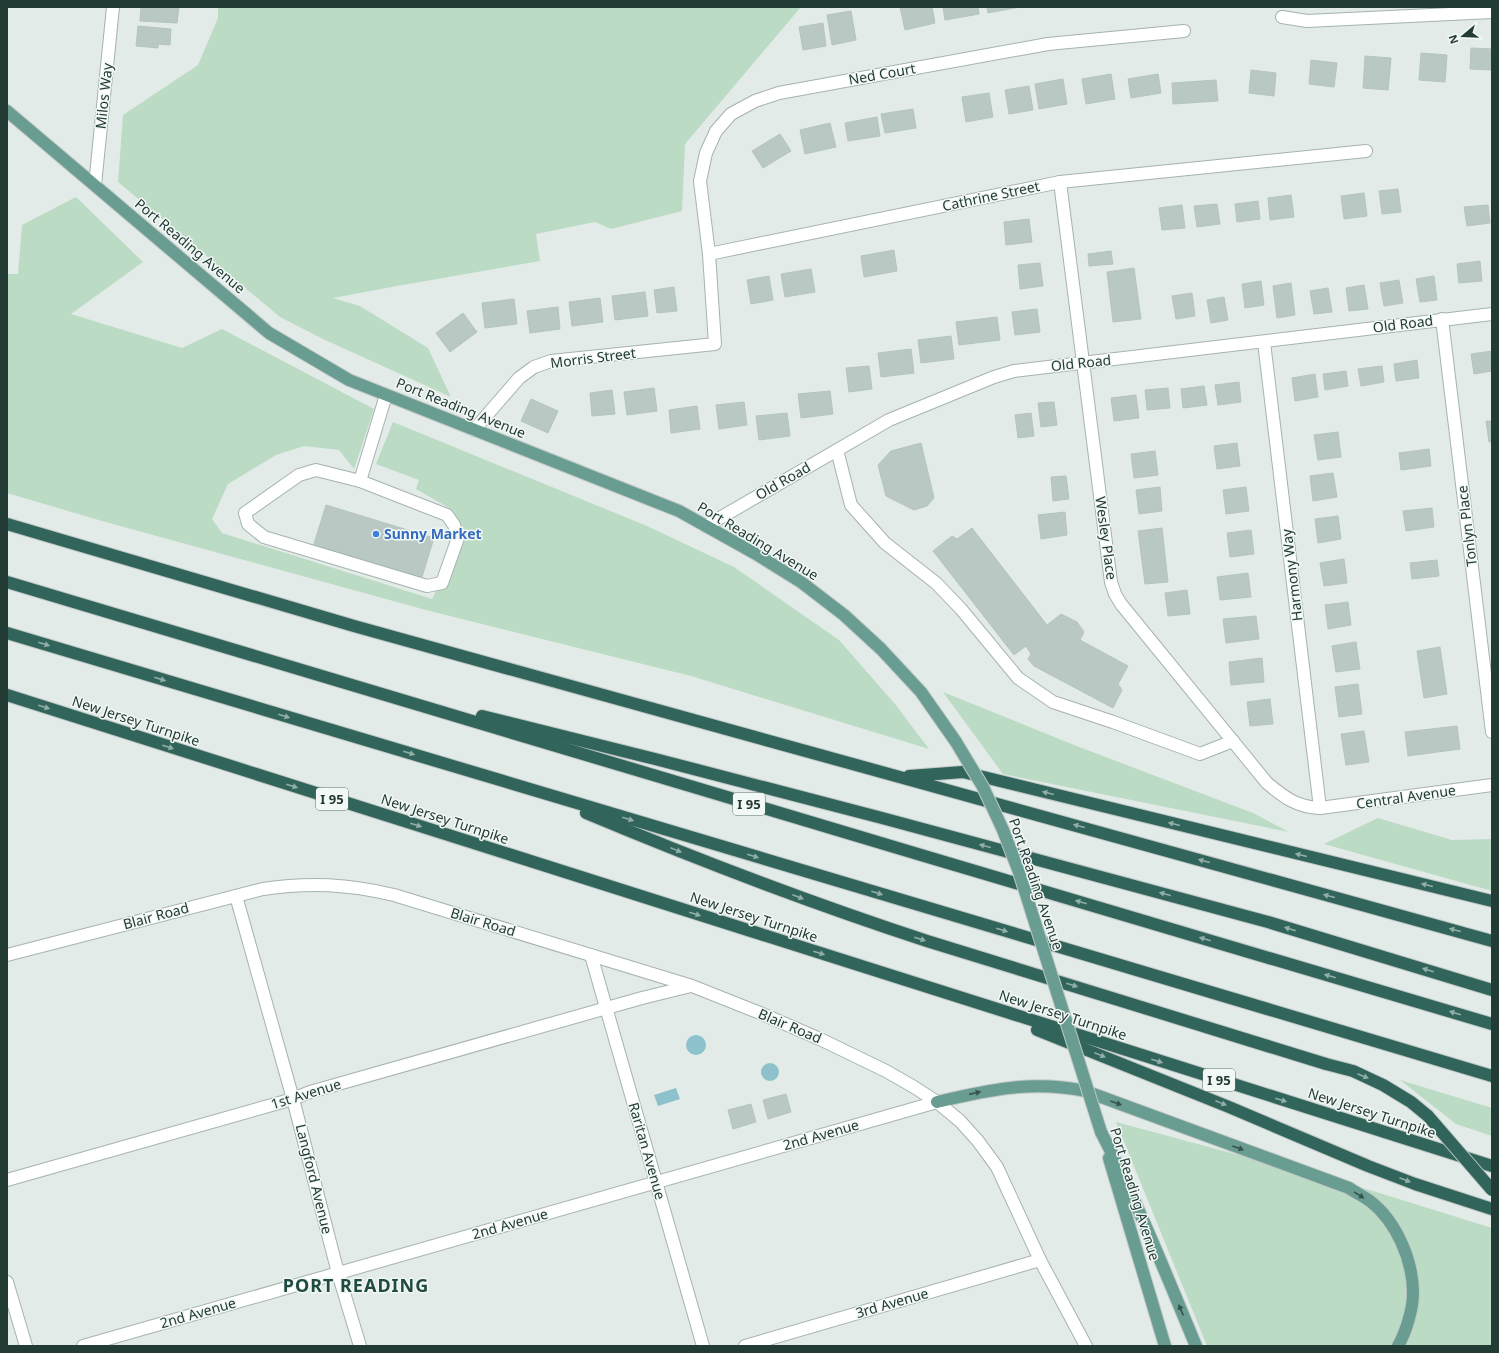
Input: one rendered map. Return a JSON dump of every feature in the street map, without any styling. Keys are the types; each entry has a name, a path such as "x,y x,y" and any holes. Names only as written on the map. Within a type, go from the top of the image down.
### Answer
{"highway":[{"path":"7,524 354,626 1492,941"},
{"name":"I 95","path":"7,582 1492,1024"},
{"path":"7,633 1492,1076"},
{"path":"320,675 655,759 1260,920 1492,990"},
{"name":"New Jersey Turnpike","path":"7,695 1492,1166"},
{"path":"900,777 963,772 1492,901"},
{"path":"524,788 640,836 820,905 927,941 1353,1071 1383,1085 1411,1102 1428,1116 1492,1190"},
{"path":"947,994 1229,1107 1368,1166 1415,1184 1492,1209"}],"main road":[{"name":"Port Reading Avenue","path":"7,111 269,333 349,380 679,511 756,554 801,582 844,615 881,649 920,692 956,742 983,787 1003,830 1019,872 1101,1132 1165,1346"},
{"path":"937,1102 990,1090 1043,1085 1066,1087 1085,1091 1349,1188 1370,1202 1388,1220 1400,1241 1410,1268 1413,1294 1408,1322 1398,1346"},
{"path":"1101,1132 1121,1170 1196,1346"}],"street":[{"name":"Milos Way","path":"95,185 113,7"},
{"path":"1282,17 1307,21 1492,12"},
{"name":"Ned Court","path":"709,254 700,180 706,153 716,131 731,114 755,101 779,93 1048,44 1184,31"},
{"name":"Cathrine Street","path":"709,254 1060,182 1366,151"},
{"name":"Wesley Place","path":"1060,182 1111,582 1115,594 1121,604 1267,783 1293,803 1306,808 1320,808"},
{"name":"Morris Street","path":"474,430 519,378 534,367 551,361 715,344 709,254"},
{"name":"Old Road","path":"706,526 889,420 994,376 1014,371 1492,314"},
{"name":"Tonlyn Place","path":"1442,319 1492,732"},
{"name":"Harmony Way","path":"1264,342 1320,808"},
{"path":"360,481 386,395"},
{"path":"836,450 851,505 885,543 936,583 961,608 1018,678 1053,702 1200,754 1233,741"},
{"path":"316,470 360,481 447,515 454,525 458,538 442,583 426,586 264,538 248,524 245,513 299,475 316,470"},
{"name":"Central Avenue","path":"1320,808 1492,785"},
{"name":"Blair Road","path":"7,955 236,896 287,886 313,884 365,888 394,895 692,986 760,1013 844,1050 886,1071 937,1102"},
{"name":"Langford Avenue","path":"236,896 294,1099 338,1273 360,1346"},
{"name":"Raritan Avenue","path":"591,955 704,1346"},
{"name":"1st Avenue","path":"7,1180 294,1099 310,1092 606,1008 692,986"},
{"path":"937,1102 960,1121 978,1141 997,1167 1040,1260 1086,1346"},
{"name":"2nd Avenue","path":"83,1346 937,1102"},
{"name":"3rd Avenue","path":"745,1346 1040,1260"},
{"path":"7,1282 26,1346"}],"green space":[{"path":"218,7 801,7 685,144 682,211 611,229 595,222 536,234 540,261 333,298 360,306 428,348 451,397 323,339 280,317 118,182 123,115 198,65 218,18"},
{"path":"76,197 143,262 71,314 182,348 222,329 374,409 354,469 339,450 304,446 276,455 228,484 212,519 222,533 432,599 466,532 449,508 416,489 419,480 376,464 393,422 647,526 734,567 839,640 895,704 929,749 691,676 426,610 102,521 7,493 7,274 18,274 22,225"},
{"path":"943,692 1074,745 1253,813 1289,832 1003,774"},
{"path":"1378,818 1452,840 1492,839 1492,891 1324,844"},
{"path":"1400,1080 1492,1108 1492,1136 1456,1124"},
{"path":"1116,1122 1373,1191 1492,1228 1492,1346 1207,1346"}],"water":[{"path":"696,1035 703,1038 706,1045 703,1052 696,1055 689,1052 686,1045 689,1038"},
{"path":"770,1063 776,1066 779,1072 776,1078 770,1081 764,1078 761,1072 764,1066"},
{"path":"676,1088 680,1099 658,1106 654,1095"}],"building":[{"path":"141,7 179,7 177,23 140,21"},
{"path":"900,7 932,7 935,23 905,30"},
{"path":"943,7 978,7 979,14 945,20"},
{"path":"987,7 1020,7 988,13"},
{"path":"851,11 856,40 832,45 827,15"},
{"path":"823,23 826,46 803,50 799,27"},
{"path":"138,26 171,29 170,45 158,44 158,48 136,46"},
{"path":"1471,48 1492,49 1492,70 1470,69"},
{"path":"1421,53 1447,55 1445,82 1419,80"},
{"path":"1365,56 1391,58 1388,90 1363,88"},
{"path":"1311,60 1337,63 1334,87 1309,84"},
{"path":"1251,70 1276,73 1274,96 1249,93"},
{"path":"1111,74 1115,99 1086,104 1082,79"},
{"path":"1158,74 1161,93 1131,98 1128,79"},
{"path":"1063,79 1067,104 1039,109 1035,84"},
{"path":"1216,80 1218,101 1173,104 1172,83"},
{"path":"1029,86 1033,110 1009,114 1005,90"},
{"path":"989,93 993,117 966,122 962,97"},
{"path":"913,109 916,128 885,133 881,114"},
{"path":"877,117 880,136 848,141 845,123"},
{"path":"830,123 836,147 805,154 800,130"},
{"path":"780,134 791,151 763,168 752,151"},
{"path":"1398,189 1401,212 1382,214 1379,191"},
{"path":"1364,193 1367,216 1344,219 1341,196"},
{"path":"1291,195 1294,217 1270,220 1268,198"},
{"path":"1258,201 1260,219 1237,222 1235,204"},
{"path":"1217,204 1220,224 1197,227 1194,206"},
{"path":"1182,205 1185,228 1162,230 1159,208"},
{"path":"1488,205 1490,223 1467,226 1464,207"},
{"path":"1029,219 1032,242 1006,245 1004,222"},
{"path":"894,250 897,271 864,277 861,256"},
{"path":"1111,251 1113,264 1089,266 1088,254"},
{"path":"1480,261 1482,281 1459,283 1457,264"},
{"path":"1040,263 1043,286 1020,289 1018,265"},
{"path":"1134,268 1141,319 1113,322 1107,272"},
{"path":"811,269 815,292 785,297 781,274"},
{"path":"769,276 773,300 751,304 747,280"},
{"path":"1434,276 1437,300 1420,302 1416,279"},
{"path":"1399,280 1403,303 1384,306 1380,283"},
{"path":"1261,281 1264,305 1245,308 1242,284"},
{"path":"1291,283 1295,315 1277,318 1273,286"},
{"path":"1364,285 1368,309 1349,311 1346,288"},
{"path":"674,287 677,311 657,313 654,290"},
{"path":"1328,288 1332,312 1314,314 1310,291"},
{"path":"645,292 648,316 615,320 612,296"},
{"path":"1192,293 1195,316 1176,319 1172,296"},
{"path":"1224,297 1228,320 1211,323 1207,300"},
{"path":"600,298 603,322 572,326 569,302"},
{"path":"514,299 517,324 485,328 482,303"},
{"path":"558,307 560,329 530,333 527,311"},
{"path":"1037,309 1040,332 1015,335 1012,312"},
{"path":"463,313 477,332 450,352 436,333"},
{"path":"997,317 1000,340 959,345 956,322"},
{"path":"951,336 954,359 921,363 918,340"},
{"path":"911,349 914,373 881,377 878,353"},
{"path":"1492,351 1492,371 1474,374 1471,354"},
{"path":"1417,360 1419,378 1396,381 1394,364"},
{"path":"869,366 872,389 849,392 846,368"},
{"path":"1382,366 1384,382 1361,386 1358,369"},
{"path":"1346,371 1348,386 1325,390 1323,374"},
{"path":"1315,374 1318,397 1295,401 1292,378"},
{"path":"1239,382 1241,402 1218,405 1215,385"},
{"path":"1204,386 1207,405 1183,408 1181,389"},
{"path":"654,388 657,411 627,415 624,392"},
{"path":"1168,388 1170,408 1147,410 1145,390"},
{"path":"612,390 615,414 592,416 590,393"},
{"path":"830,391 833,414 801,418 798,394"},
{"path":"1136,395 1139,418 1114,421 1111,398"},
{"path":"531,399 558,411 548,433 521,421"},
{"path":"744,402 747,425 719,429 716,405"},
{"path":"1054,402 1057,425 1041,427 1038,403"},
{"path":"697,406 700,429 671,433 669,410"},
{"path":"787,413 790,436 759,440 756,416"},
{"path":"1031,413 1034,436 1018,438 1015,415"},
{"path":"1486,421 1492,421 1492,442 1489,442"},
{"path":"1338,432 1341,457 1318,460 1314,435"},
{"path":"921,443 934,498 927,506 914,510 886,496 878,465 891,451"},
{"path":"1237,443 1240,466 1217,469 1214,446"},
{"path":"1429,449 1431,466 1401,470 1399,453"},
{"path":"1155,451 1158,475 1134,478 1131,454"},
{"path":"1333,473 1337,497 1313,501 1310,476"},
{"path":"1066,476 1069,499 1053,501 1051,477"},
{"path":"1160,487 1162,511 1139,514 1136,490"},
{"path":"1246,487 1249,511 1226,514 1223,490"},
{"path":"326,505 434,538 421,580 313,547"},
{"path":"1432,508 1434,527 1406,531 1403,511"},
{"path":"1065,512 1067,535 1041,539 1038,515"},
{"path":"1338,516 1341,539 1318,543 1315,519"},
{"path":"972,528 1047,625 1061,614 1077,622 1084,632 1080,640 1128,666 1118,684 1122,690 1113,708 1034,666 1028,659 1031,654 1026,646 1014,655 933,551 952,536 957,539"},
{"path":"1162,528 1168,582 1145,584 1138,531"},
{"path":"1251,530 1254,554 1230,557 1227,533"},
{"path":"1344,559 1347,583 1324,586 1320,563"},
{"path":"1437,560 1439,576 1412,579 1410,563"},
{"path":"1248,573 1251,597 1220,600 1217,577"},
{"path":"1187,590 1190,614 1168,616 1165,593"},
{"path":"1348,602 1351,625 1328,629 1325,605"},
{"path":"1256,616 1259,639 1226,643 1223,619"},
{"path":"1356,642 1360,669 1336,672 1332,646"},
{"path":"1440,647 1447,694 1424,698 1417,651"},
{"path":"1262,658 1264,682 1231,685 1229,662"},
{"path":"1358,684 1362,714 1339,717 1335,687"},
{"path":"1270,699 1273,724 1250,726 1247,702"},
{"path":"1457,726 1460,749 1408,756 1405,732"},
{"path":"1364,731 1369,762 1346,765 1341,734"},
{"path":"786,1094 791,1112 768,1119 763,1100"},
{"path":"751,1104 756,1122 733,1129 728,1110"}],"place":[{"name":"Sunny Market","path":"376,534"}],"district":[{"name":"PORT READING","path":"356,1286"}]}
